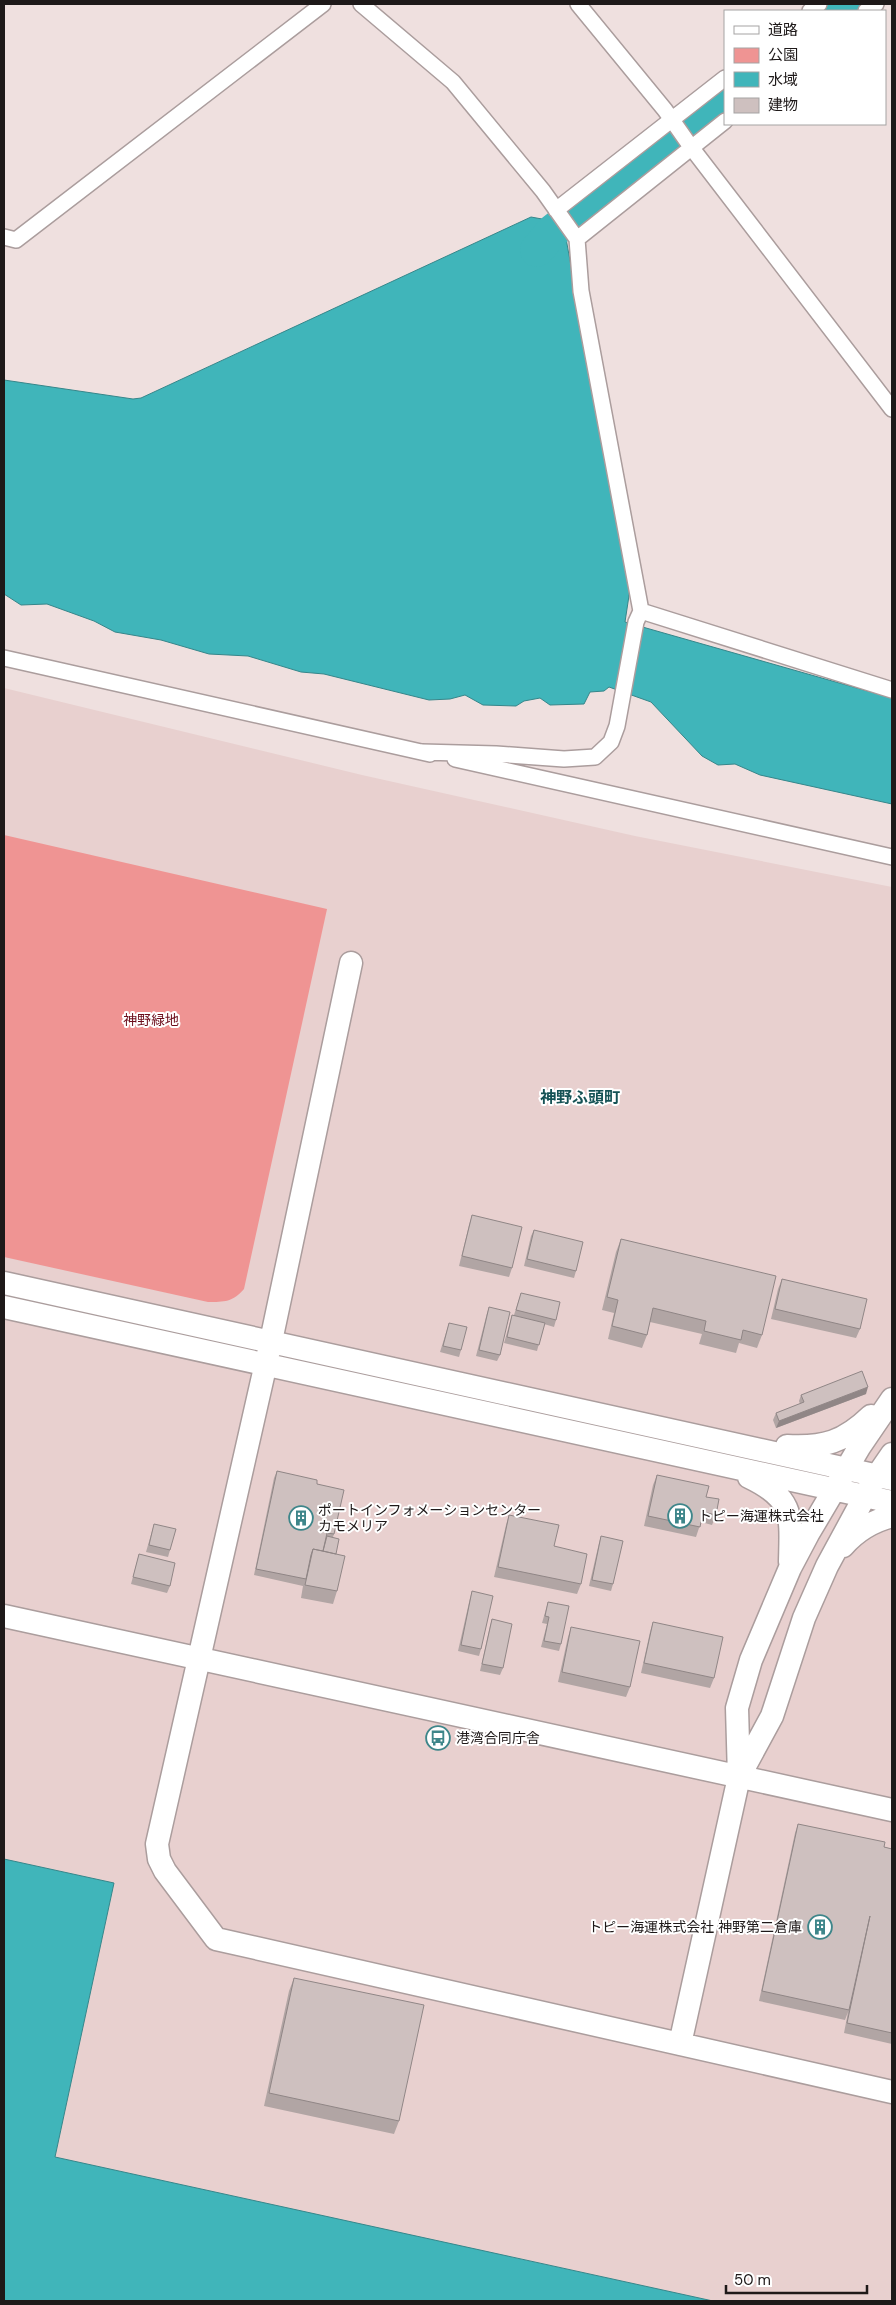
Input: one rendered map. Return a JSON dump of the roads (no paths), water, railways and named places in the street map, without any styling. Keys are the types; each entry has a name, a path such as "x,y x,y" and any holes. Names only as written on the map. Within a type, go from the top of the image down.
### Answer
{"street":[{"path":"4,237 16,240 323,4"},
{"path":"361,4 453,82 556,210 576,239 581,291 639,616 623,697 611,742 595,758 564,759 496,754 422,752"},
{"path":"578,4 671,120 892,409"},
{"path":"556,210 724,79"},
{"path":"576,239 724,122"},
{"path":"639,616 892,690"},
{"path":"4,658 892,857"},
{"path":"351,963 271,1341 157,1844 159,1859 165,1871 216,1939 892,2092"},
{"path":"4,1283 734,1442 784,1456 885,1477"},
{"path":"4,1307 892,1502"},
{"path":"734,1442 810,1447 825,1445 854,1431 892,1398"},
{"path":"680,2044 738,1777 737,1708 751,1660 790,1568 860,1446 892,1398"},
{"path":"738,1777 772,1716 804,1618 827,1566 865,1496 885,1477 892,1454"},
{"path":"726,1466 775,1492 787,1509 791,1528 790,1568"},
{"path":"827,1566 852,1536 875,1522 892,1516"},
{"path":"4,1616 892,1810"}],"water":[{"path":"531,217 553,221 565,233 630,589 625,622 892,698 892,804 760,775 735,764 718,765 702,756 651,702 609,687 604,691 590,692 584,704 550,705 540,698 524,701 516,706 483,705 465,695 450,699 429,700 324,674 301,672 248,656 209,654 161,640 115,632 94,621 47,604 21,605 4,594 4,380 133,399 141,398"},
{"path":"4,1859 114,1883 55,2157 713,2301 4,2301"}],"waterway":[{"path":"836,10 845,4"},
{"path":"537,250 553,231 724,98"}],"place":[{"name":"トピー海運株式会社","path":"680,1516"},
{"name":"ポートインフォメーションセンター カモメリア","path":"301,1518"},
{"name":"港湾合同庁舎","path":"438,1738"},
{"name":"トピー海運株式会社 神野第二倉庫","path":"820,1927"}],"district":[{"name":"神野ふ頭町","path":"580,1097"}],"park label":[{"name":"神野緑地","path":"151,1020"}]}
